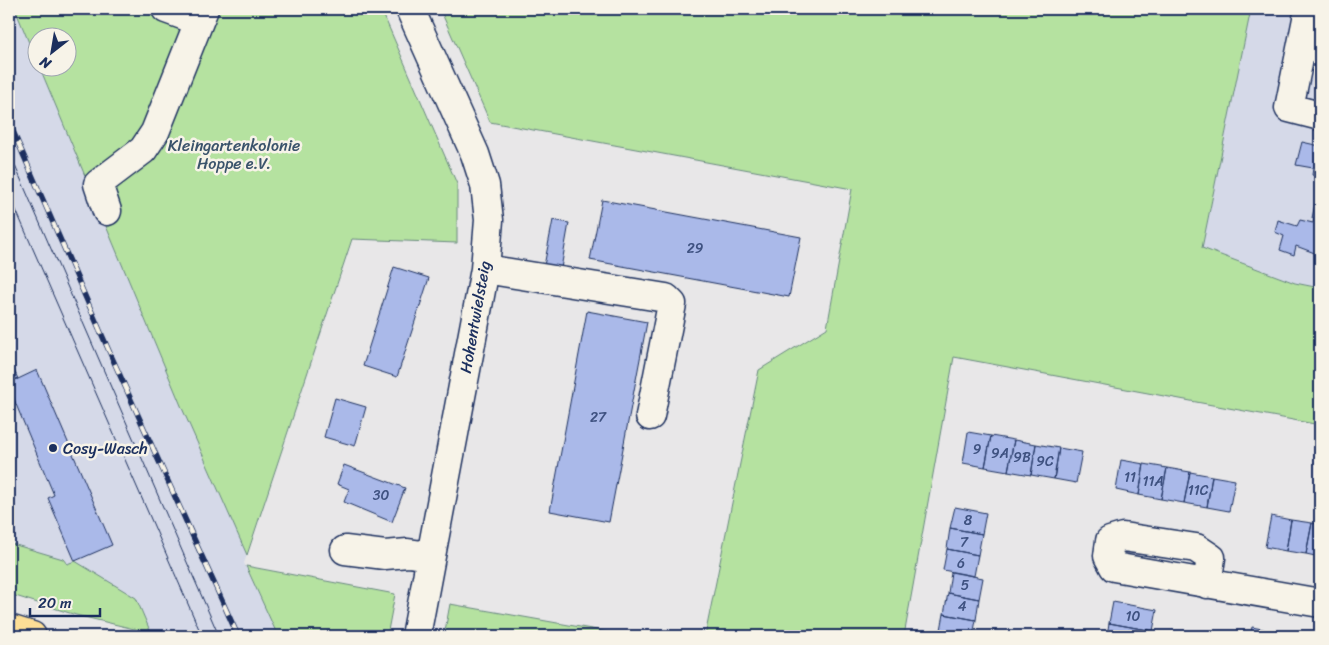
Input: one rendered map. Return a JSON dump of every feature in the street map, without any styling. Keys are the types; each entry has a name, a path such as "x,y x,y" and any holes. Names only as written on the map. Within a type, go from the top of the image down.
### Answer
{"main road":[{"path":"9,629 32,636"}],"street":[{"path":"107,211 98,184 143,150 155,132 202,15 166,9"},
{"name":"Hohentwielsteig","path":"410,9 475,154 485,185 489,220 485,269 416,636"},
{"path":"1309,9 1289,108 1320,116"},
{"path":"485,269 666,298 672,304 650,416"},
{"path":"345,550 386,556 408,553 430,556"},
{"path":"1207,584 1320,604"}],"shaded area":[{"path":"9,9 15,9 28,40 28,78 44,78 182,408 247,555 244,563 277,636 164,636 151,633 136,598 9,569"},
{"path":"1251,9 1320,9 1320,288 1295,283 1202,248"}],"green space":[{"name":"Kleingartenkolonie Hoppe e.V.","path":"15,9 381,9 457,184 457,243 352,239 247,555 182,408 44,78 78,78 78,28 28,28 28,40"},
{"path":"440,9 1251,9 1202,248 1295,283 1320,288 1320,425 954,357 904,636 705,636 759,370 827,328 852,189 490,122"},
{"path":"9,543 63,559 67,564 75,561 136,598 151,633 76,615 9,594"},
{"path":"246,566 395,594 387,636 277,636"},
{"path":"450,604 631,636 444,636"}],"building":[{"path":"1302,142 1320,146 1320,177 1312,175 1313,168 1296,165"},
{"path":"1320,181 1320,255 1296,246 1294,255 1280,250 1284,236 1275,232 1278,220 1297,226 1300,220 1313,223 1314,219 1312,218"},
{"path":"602,200 801,237 789,297 590,260"},
{"path":"553,220 569,223 560,274 543,271"},
{"path":"394,267 429,278 397,377 363,366"},
{"path":"587,311 647,322 609,522 550,511"},
{"path":"9,359 18,379 9,379"},
{"name":"Cosy-Wasch","path":"37,370 112,545 75,561 48,498 54,495 15,402 9,380 18,379"},
{"path":"9,380 15,402 9,400"},
{"path":"335,398 366,407 355,446 324,437"},
{"path":"9,400 15,402 9,419"},
{"path":"968,432 991,436 985,467 963,463"},
{"path":"991,436 1014,440 1008,471 985,467"},
{"path":"1014,440 1036,444 1031,475 1008,471"},
{"path":"1036,444 1059,448 1054,479 1031,475"},
{"path":"1059,448 1082,452 1076,483 1054,479"},
{"path":"1121,460 1144,464 1139,495 1116,490"},
{"path":"1144,464 1167,468 1161,499 1139,495"},
{"path":"344,465 405,488 392,522 344,502 349,489 337,484"},
{"path":"1167,468 1190,472 1184,503 1161,499"},
{"path":"1190,472 1212,476 1207,507 1184,503"},
{"path":"1212,476 1235,480 1229,511 1207,507"},
{"path":"955,507 986,513 982,534 950,528"},
{"path":"1271,516 1291,520 1286,551 1265,547"},
{"path":"1291,520 1312,523 1306,554 1286,551"},
{"path":"1312,523 1320,525 1320,557 1306,554"},
{"path":"950,528 982,534 978,555 947,549"},
{"path":"947,549 978,555 974,576 943,570"},
{"path":"951,572 983,578 979,599 948,593"},
{"path":"948,593 979,599 976,620 944,614"},
{"path":"1113,602 1157,610 1153,631 1109,623"},
{"path":"944,614 976,620 973,636 940,635"},
{"path":"1109,623 1153,631 1152,636 1107,636"},
{"path":"1252,627 1282,633 1282,636 1250,636"}],"tram line":[{"path":"9,152 219,636"},
{"path":"9,194 202,636"}],"railway":[{"path":"9,122 109,351 238,636"}],"place":[{"name":"Cosy-Wasch","path":"53,448"}]}
